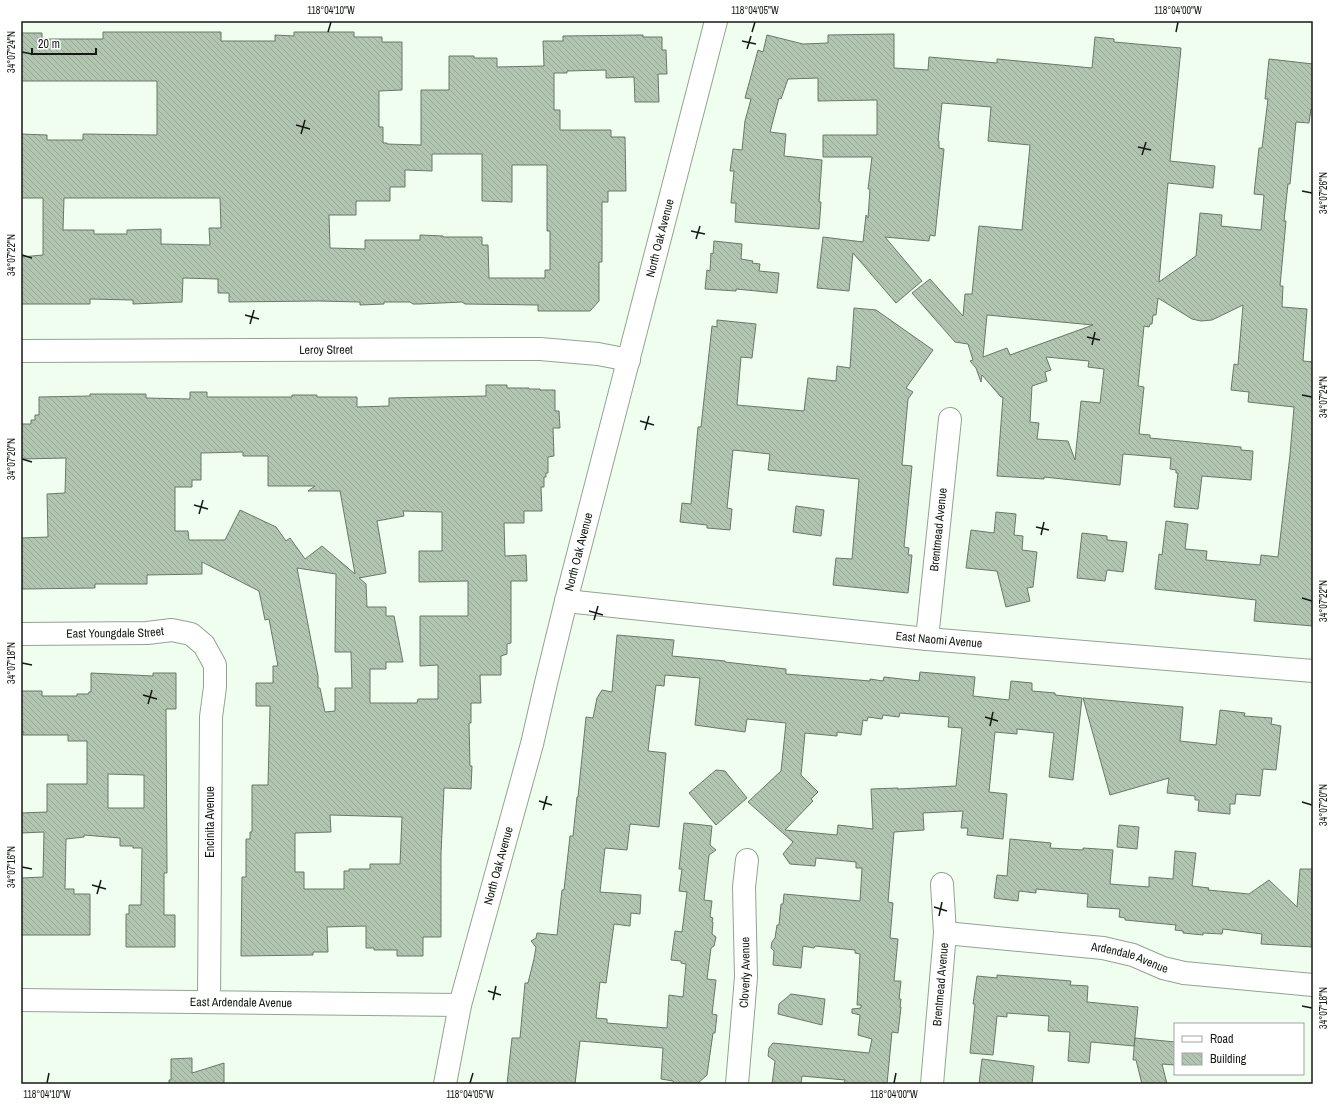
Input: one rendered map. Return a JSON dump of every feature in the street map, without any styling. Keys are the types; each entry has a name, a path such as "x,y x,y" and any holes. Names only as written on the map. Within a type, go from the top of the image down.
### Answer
{"street":[{"name":"North Oak Avenue","path":"445,1084 460,1005 532,744 566,601 716,21"},
{"name":"Leroy Street","path":"21,351 540,349 598,354 629,360"},
{"name":"Brentmead Avenue","path":"927,640 950,419"},
{"name":"East Naomi Avenue","path":"566,601 927,640 1313,671"},
{"name":"East Youngdale Street","path":"21,634 147,633 172,630 191,634 204,646"},
{"name":"Encinita Avenue","path":"204,646 215,665 216,687 211,717 209,1001"},
{"name":"Cloverly Avenue","path":"737,1084 746,977 744,887 747,860"},
{"name":"Brentmead Avenue","path":"932,1084 945,933 942,884"},
{"name":"Ardendale Avenue","path":"945,933 1103,948 1133,955 1163,968 1184,973 1313,985"},
{"name":"East Ardendale Avenue","path":"21,1000 460,1005"}],"building":[{"path":"103,32 221,32 221,41 275,41 275,35 294,36 294,32 354,32 354,37 382,37 382,42 402,42 402,90 379,91 379,127 383,127 383,143 387,144 421,145 421,90 449,90 449,56 497,58 497,67 544,66 543,41 563,41 563,36 643,35 643,37 662,37 662,50 666,50 667,74 658,74 659,102 635,102 634,77 606,78 606,70 567,71 567,73 554,73 554,110 560,110 560,130 611,130 611,137 625,137 626,191 608,191 608,202 602,202 602,262 599,262 599,301 590,311 538,311 538,305 465,304 462,302 413,304 410,302 384,302 384,304 360,305 360,302 319,301 229,302 229,293 218,293 218,279 183,278 182,302 133,304 133,300 90,299 90,304 21,304 21,257 43,255 43,198 21,198 21,134 47,135 47,140 83,140 83,134 157,135 157,81 21,81 21,33 42,33 42,39 103,39","holes":["432,154 482,154 482,201 512,202 512,165 547,165 547,231 550,231 550,270 545,270 545,278 489,278 488,245 482,245 482,237 443,237 420,235 420,240 365,240 365,249 330,248 329,215 356,215 356,201 390,201 390,187 405,187 405,170 432,171","64,198 220,198 221,228 209,228 210,245 161,244 161,229 127,230 127,234 94,234 94,230 63,230"]},
{"path":"894,34 894,68 928,70 929,57 997,63 997,59 1092,68 1095,37 1114,39 1114,42 1181,48 1170,161 1215,166 1213,188 1168,183 1159,282 1196,256 1200,213 1222,215 1221,226 1261,230 1264,195 1254,194 1259,148 1262,148 1268,99 1265,99 1269,59 1313,64 1313,109 1311,109 1309,123 1296,122 1290,184 1288,184 1284,221 1286,221 1280,286 1283,286 1282,307 1307,309 1303,361 1313,362 1313,626 1254,621 1256,600 1155,589 1159,554 1162,555 1166,521 1188,524 1185,549 1207,551 1206,560 1260,565 1261,555 1278,557 1294,407 1248,402 1249,392 1231,390 1234,364 1238,365 1243,305 1212,320 1201,321 1192,319 1158,298 1156,315 1153,315 1152,324 1150,324 1149,327 1144,326 1138,386 1144,387 1139,434 1150,435 1150,438 1241,447 1241,450 1253,451 1251,480 1202,476 1198,509 1174,507 1178,473 1176,473 1176,470 1170,469 1171,458 1123,454 1120,485 1044,477 1044,479 997,476 1003,397 1001,397 982,375 981,382 976,368 970,361 973,360 968,344 955,342 912,293 930,279 963,316 965,294 972,294 979,226 1022,230 1030,145 988,141 991,107 942,103 938,141 939,148 944,149 935,236 930,235 929,241 885,237 922,281 896,303 853,253 849,291 817,288 823,237 863,242 866,215 868,218 870,189 868,189 872,157 823,157 823,135 877,135 877,100 818,101 818,78 788,79 781,99 779,98 770,132 786,134 784,156 822,160 819,229 735,222 736,203 731,203 734,171 730,171 733,149 742,150 745,121 751,99 745,98 758,50 763,52 767,35 803,44 828,43 828,35","holes":["987,315 1093,325 1010,355 1007,348 983,357","1046,357 1089,361 1088,367 1104,369 1100,403 1081,401 1075,460 1068,441 1037,439 1039,423 1030,422 1032,386 1047,381 1045,372 1051,370"]},
{"path":"714,241 742,244 741,259 760,264 759,271 779,273 777,293 736,289 736,291 705,289 707,270 710,271 711,253 713,254"},
{"path":"854,308 876,310 933,350 906,388 913,392 908,399 902,465 912,466 904,547 909,548 908,555 912,555 908,593 833,585 836,558 852,559 859,479 768,470 770,454 733,450 727,508 732,509 730,530 707,528 707,525 680,522 682,503 691,504 698,427 701,427 712,326 717,327 717,320 756,324 752,358 741,357 737,405 804,411 808,378 836,381 837,366 850,368"},
{"path":"486,385 507,385 507,388 555,390 555,411 559,411 560,428 553,428 554,456 548,457 548,473 546,473 546,477 544,477 544,487 541,487 542,511 524,511 524,523 504,523 505,556 526,555 527,581 511,581 511,643 507,644 507,654 501,656 501,675 480,675 481,703 471,703 471,723 469,723 470,766 472,766 471,789 444,788 441,854 441,937 423,937 423,956 397,956 397,950 374,950 374,948 366,948 366,926 327,927 328,952 313,952 313,955 241,956 242,877 246,877 246,839 250,839 250,832 252,832 252,785 268,785 270,706 256,706 256,683 273,683 273,666 278,666 269,619 265,620 259,591 202,562 202,574 147,575 147,584 95,584 95,588 22,589 21,538 48,537 47,494 65,493 66,458 21,459 21,424 31,424 31,420 35,420 35,415 39,415 39,397 90,396 90,394 146,394 146,398 190,399 190,392 207,392 207,397 292,397 292,395 317,395 317,397 357,397 357,407 389,406 389,398 486,396","holes":["243,452 243,456 268,456 268,486 315,486 308,491 340,491 355,574 322,546 305,559 290,538 286,541 276,527 240,510 225,540 189,540 188,531 175,531 175,487 192,487 192,480 201,480 201,453","403,511 442,512 442,551 419,551 419,582 468,581 468,616 420,616 420,666 438,665 438,699 418,699 417,703 370,703 370,669 386,669 386,662 403,662 394,616 386,616 386,607 367,607 366,584 359,578 386,573 377,521 404,516","297,568 336,574 335,652 351,652 352,688 335,688 335,711 325,712 320,688 318,688 318,676","330,815 402,817 400,864 370,864 370,869 349,869 349,871 344,871 344,889 304,889 304,872 295,872 295,833 331,832"]},
{"path":"796,506 824,510 821,536 793,532"},
{"path":"996,512 1016,514 1014,535 1023,536 1022,550 1037,552 1033,587 1027,588 1030,601 1006,607 997,571 966,568 971,530 994,533"},
{"path":"1082,533 1107,536 1107,540 1127,542 1123,572 1107,570 1105,581 1077,578"},
{"path":"617,635 674,640 672,656 786,669 786,674 870,681 870,679 883,681 884,677 919,681 920,672 975,677 973,696 1009,700 1011,681 1032,683 1032,691 1055,693 1055,695 1082,698 1073,780 1049,777 1054,733 1017,729 1017,734 995,732 989,792 1007,794 1003,839 967,835 968,828 961,828 963,811 923,813 924,830 894,832 888,902 893,903 890,938 898,939 894,981 901,981 899,999 901,999 901,1007 898,1033 892,1032 887,1084 844,1084 845,1080 802,1076 801,1084 772,1084 775,1061 768,1056 769,1048 773,1043 869,1053 872,1039 858,1035 860,1015 852,1013 852,1009 861,1008 861,1005 857,1005 860,954 855,953 855,950 803,946 801,968 773,965 774,951 771,948 772,942 775,938 777,925 779,925 781,904 783,904 784,894 860,901 862,868 856,868 856,862 816,858 815,866 790,864 783,854 793,842 748,802 781,771 786,723 747,719 745,732 695,725 700,678 665,675 664,686 656,685 648,751 666,753 659,827 630,824 627,850 605,848 600,892 641,895 640,914 631,913 630,926 614,924 606,983 600,982 596,1018 607,1019 607,1023 667,1028 669,995 683,997 686,964 681,963 681,961 671,960 675,931 682,932 687,892 679,891 682,869 679,869 684,823 712,826 710,845 716,850 709,855 704,900 712,901 710,917 713,918 712,934 716,937 714,946 711,948 707,979 716,980 712,1014 717,1015 707,1075 697,1084 675,1084 673,1081 661,1079 663,1048 580,1041 575,1084 507,1084 512,1038 520,1038 525,983 528,983 534,959 536,947 531,941 536,938 537,933 557,935 570,836 573,836 586,717 593,718 597,698 602,690 612,692","holes":["900,713 949,717 948,727 962,728 956,786 871,789 873,829 838,825 837,835 785,830 813,801 811,799 818,792 801,775 805,733 837,736 837,732 861,735 863,720 867,721 868,717 882,719 883,715 899,717"]},
{"path":"91,673 153,676 153,673 176,673 176,709 166,709 167,873 164,873 164,915 175,915 175,947 126,947 126,914 129,914 129,905 141,905 142,848 120,846 120,838 84,835 84,837 66,839 65,889 74,889 74,894 90,894 90,935 21,935 21,878 43,877 44,832 21,833 21,813 47,812 47,784 87,784 87,741 68,741 68,735 23,735 23,731 21,731 21,691 42,691 42,696 77,696 77,694 88,694 91,692","holes":["108,774 144,775 144,808 108,808"]},
{"path":"1083,698 1183,707 1180,741 1216,745 1220,710 1245,713 1244,716 1272,718 1271,724 1281,726 1276,770 1263,769 1260,796 1236,794 1235,804 1230,804 1230,814 1198,811 1199,800 1195,800 1195,796 1167,793 1169,778 1110,795"},
{"path":"716,770 725,771 747,798 716,825 689,793"},
{"path":"1119,825 1139,827 1137,849 1117,847"},
{"path":"1010,839 1051,843 1050,848 1113,850 1110,884 1149,887 1149,877 1173,879 1175,851 1196,853 1192,886 1209,888 1208,890 1249,894 1269,880 1297,907 1300,869 1313,869 1313,947 1261,944 1262,934 1223,929 1222,934 1203,933 1203,935 1183,933 1183,931 1175,930 1176,925 1125,920 1125,918 1119,917 1120,909 1087,907 1088,894 1036,889 1036,893 1019,891 1018,901 994,898 997,875 1007,876"},
{"path":"997,975 1071,981 1070,985 1088,986 1087,1002 1138,1007 1134,1046 1091,1042 1089,1063 1068,1061 1070,1032 1048,1031 1049,1016 1007,1013 1007,1017 997,1016 993,1055 970,1053 975,1004 973,1004 977,976 997,978"},
{"path":"791,994 825,999 822,1025 778,1014 779,1004"},
{"path":"1135,1038 1174,1042 1174,1065 1162,1064 1167,1084 1142,1084 1136,1060 1133,1060"},
{"path":"192,1058 192,1073 224,1063 224,1084 169,1084 169,1080 171,1080 171,1059"},
{"path":"982,1059 1034,1066 1032,1084 979,1084"}]}
